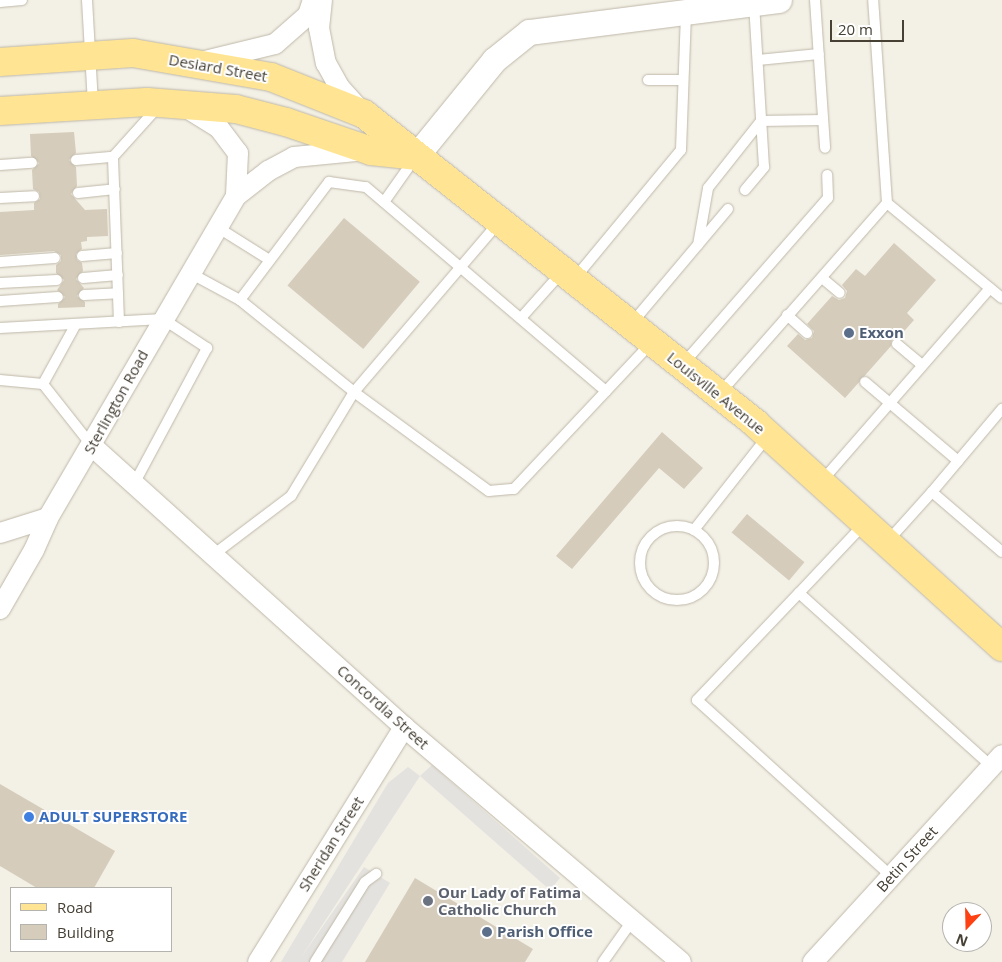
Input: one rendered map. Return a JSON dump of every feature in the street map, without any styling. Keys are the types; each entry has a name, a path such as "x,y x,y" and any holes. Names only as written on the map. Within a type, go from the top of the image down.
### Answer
{"main road":[{"name":"Desiard Street","path":"0,62 133,53 271,77 364,114 416,156"},
{"path":"0,111 93,105 170,103 236,109 286,122 371,151 416,156"},
{"name":"Louisville Avenue","path":"416,156 570,274 769,435 1002,647"}],"street":[{"path":"195,64 275,44 308,14 313,0"},
{"path":"322,0 319,28 326,62 340,88 364,114"},
{"path":"416,156 494,60 529,32 770,1"},
{"name":"Sterlington Road","path":"170,103 200,114 219,128 232,143 239,165 236,196"},
{"name":"Sterlington Road","path":"0,609 34,550 48,518 92,446 163,319 236,196 268,170 294,157 371,151"},
{"name":"Concordia Street","path":"92,446 404,727 681,962"},
{"path":"0,533 48,518"},
{"name":"Sheridan Street","path":"258,962 404,727"},
{"name":"Betin Street","path":"813,962 997,760"}],"lane":[{"path":"0,2 22,0"},
{"path":"87,0 93,105"},
{"path":"815,0 825,148"},
{"path":"719,394 887,203 873,0"},
{"path":"745,190 764,167 758,60 770,1"},
{"path":"521,318 570,274 681,150 686,12"},
{"path":"758,60 819,54"},
{"path":"648,80 683,80"},
{"path":"76,160 113,158 170,103"},
{"path":"761,121 823,120"},
{"path":"698,245 708,188 761,121"},
{"path":"384,202 416,156"},
{"path":"113,158 119,322"},
{"path":"0,165 32,163"},
{"path":"683,365 828,198 826,175"},
{"path":"240,300 268,259 329,182 366,187 606,391"},
{"path":"78,193 114,190"},
{"path":"0,198 34,196"},
{"path":"887,203 1002,298"},
{"path":"632,324 728,209"},
{"path":"213,555 291,496 354,392 500,220"},
{"path":"217,227 268,259"},
{"path":"82,256 117,253"},
{"path":"0,262 55,258"},
{"path":"190,273 240,300 354,392 489,491 514,489 653,341"},
{"path":"83,278 118,275"},
{"path":"822,278 840,293"},
{"path":"0,283 56,280"},
{"path":"821,482 921,364 990,288"},
{"path":"84,295 118,293"},
{"path":"0,301 58,297"},
{"path":"787,315 807,333"},
{"path":"0,328 163,319 207,348 134,484"},
{"path":"43,384 76,324"},
{"path":"897,344 921,364"},
{"path":"0,380 43,384 92,446"},
{"path":"865,382 958,461"},
{"path":"887,543 1002,409"},
{"path":"694,530 769,435"},
{"path":"932,492 1002,552"},
{"path":"865,522 697,700 891,876"},
{"path":"683,527 694,530 711,549 713,574 698,594 686,600 660,597 642,578 640,556 644,545 660,530 683,527"},
{"path":"799,592 997,760"},
{"path":"315,962 365,882 376,874"},
{"path":"603,962 632,920"}],"shaded area":[{"path":"432,765 560,878 550,890 420,776"},
{"path":"408,767 420,776 300,959 364,867 390,883 342,962 281,962 388,783"}],"building":[{"path":"74,132 76,153 69,160 76,167 77,186 71,194 85,210 107,209 108,236 87,237 87,241 81,242 82,249 76,254 77,260 82,263 83,271 76,279 84,288 77,296 85,302 85,307 58,308 58,304 65,297 57,290 64,280 56,273 56,265 61,261 61,255 54,251 0,255 0,212 34,210 34,203 40,199 39,192 33,189 32,170 39,163 31,156 30,134"},
{"path":"344,218 420,282 363,349 287,285"},
{"path":"894,243 936,280 907,313 914,320 899,337 892,339 891,346 845,398 787,346 798,334 805,340 812,338 814,331 807,324 832,296 839,300 845,298 847,291 842,285 856,269 865,276"},
{"path":"662,432 703,468 684,489 659,468 572,569 556,556"},
{"path":"747,514 804,562 789,581 732,532"},
{"name":"ADULT SUPERSTORE","path":"0,784 115,851 95,887 35,887 0,866"},
{"name":"Our Lady of Fatima Catholic Church","path":"415,878 533,949 525,962 365,962"}],"place":[{"name":"Exxon","path":"849,333"},
{"name":"ADULT SUPERSTORE","path":"29,817"},
{"name":"Our Lady of Fatima Catholic Church","path":"428,901"},
{"name":"Parish Office","path":"487,932"}]}
